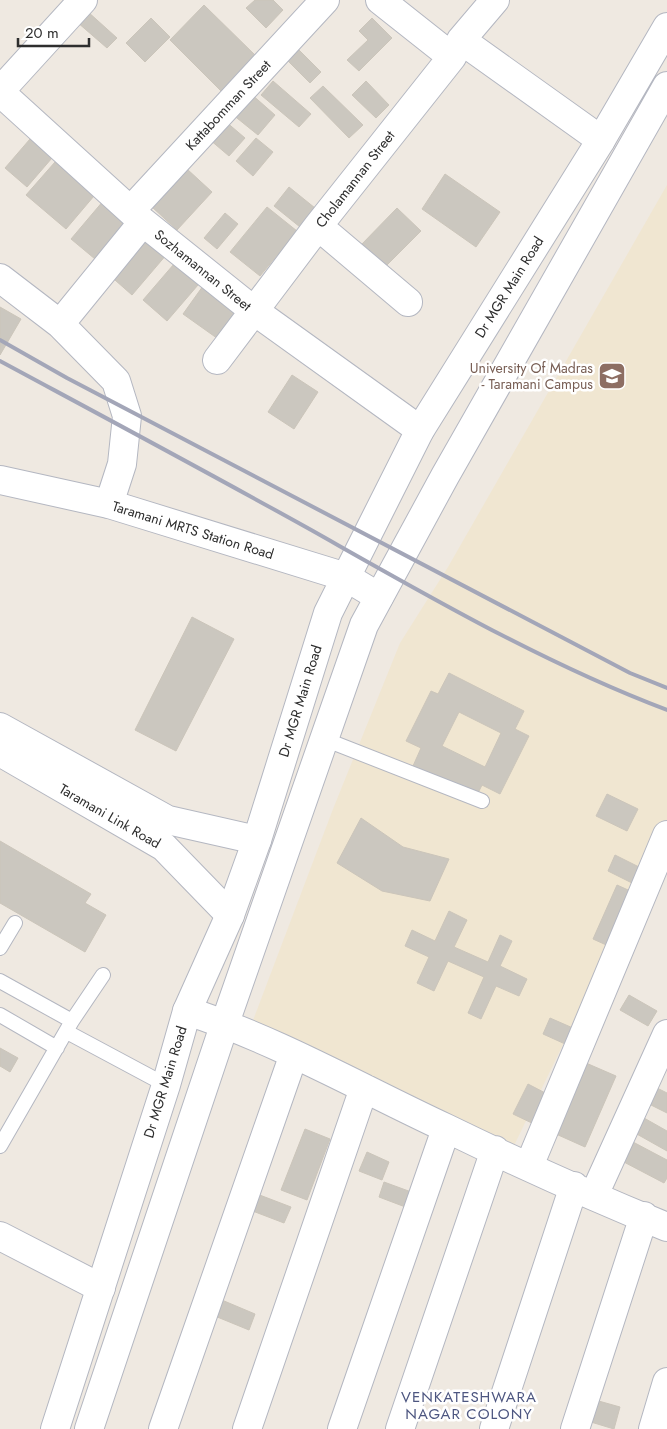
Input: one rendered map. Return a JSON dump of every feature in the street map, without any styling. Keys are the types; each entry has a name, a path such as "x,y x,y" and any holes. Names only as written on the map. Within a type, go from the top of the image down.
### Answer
{"street":[{"name":"Kattabomman Street","path":"60,324 137,216 325,0"},
{"path":"380,0 602,140"},
{"name":"Cholamannan Street","path":"216,360 252,310 495,0"},
{"path":"0,92 76,2"},
{"name":"Dr MGR Main Road","path":"55,1429 166,1085 187,1011 230,915 256,840 328,613 420,430 602,140 667,27"},
{"path":"89,1429 226,1023 364,624 445,476 666,89"},
{"name":"Sozhamannan Street","path":"0,92 137,216 252,310 420,430"},
{"path":"318,226 408,302"},
{"path":"0,278 60,324 116,381 127,416 122,464 109,504"},
{"name":"Taramani MRTS Station Road","path":"0,480 109,504 346,577 379,597"},
{"name":"Taramani Link Road","path":"0,726 168,820 256,840"},
{"name":"Taramani Link Road","path":"0,752 164,847 230,915"},
{"path":"529,1166 667,835"},
{"path":"187,1011 226,1023 529,1166 584,1190 659,1218 575,1429"},
{"path":"494,1429 584,1190 667,1034"},
{"path":"163,1429 294,1054"},
{"path":"247,1429 364,1088"},
{"path":"342,1429 446,1128"},
{"path":"400,1429 495,1150"},
{"path":"0,1236 100,1288"},
{"path":"653,1429 667,1382"}],"lane":[{"path":"324,740 482,801"},
{"path":"0,948 15,923"},
{"path":"0,1146 57,1048 104,975"},
{"path":"0,981 70,1027 166,1085"},
{"path":"0,1015 57,1048"}],"shaded area":[{"path":"667,185 667,830 508,1158 249,1031 333,809 400,643 448,567"}],"building":[{"path":"255,0 273,0 283,10 266,28 246,8"},
{"path":"204,5 256,56 221,91 170,40"},
{"path":"87,11 117,38 107,48 77,22"},
{"path":"151,18 170,37 145,62 126,43"},
{"path":"372,18 392,38 359,71 347,60 368,40 359,31"},
{"path":"295,46 321,72 310,83 284,57"},
{"path":"273,81 311,114 299,127 261,95"},
{"path":"366,81 389,105 376,118 352,95"},
{"path":"323,86 363,125 349,138 310,98"},
{"path":"250,93 275,115 258,135 232,114"},
{"path":"225,121 245,138 229,156 209,139"},
{"path":"256,138 273,152 253,176 236,161"},
{"path":"30,139 52,158 27,187 5,168"},
{"path":"55,162 94,196 66,229 26,195"},
{"path":"187,169 212,192 177,230 152,207"},
{"path":"445,174 500,212 476,247 422,209"},
{"path":"289,187 315,208 300,227 274,206"},
{"path":"104,200 128,221 95,259 71,239"},
{"path":"267,207 297,231 260,276 230,252"},
{"path":"397,208 421,231 384,268 361,245"},
{"path":"225,213 238,224 217,249 204,238"},
{"path":"142,232 167,254 132,295 107,273"},
{"path":"174,264 198,285 167,321 143,300"},
{"path":"203,286 241,312 221,341 183,314"},
{"path":"0,307 21,319 0,355"},
{"path":"292,375 318,392 294,429 268,412"},
{"path":"192,617 234,639 176,751 135,730"},
{"path":"449,673 524,711 515,729 529,736 500,794 482,785 476,797 413,766 421,748 406,741 431,691 438,694","holes":["459,712 501,733 485,767 442,746"]},
{"path":"607,794 638,809 627,831 596,816"},
{"path":"361,818 403,847 449,859 430,901 382,891 337,863"},
{"path":"0,841 91,894 85,903 106,915 85,952 0,903"},
{"path":"615,855 645,870 638,886 608,871"},
{"path":"617,885 637,894 613,948 593,939"},
{"path":"449,911 467,920 454,947 488,962 500,935 512,941 500,966 527,979 519,996 496,986 481,1019 468,1013 484,977 448,961 434,991 417,983 429,957 405,946 412,930 435,941"},
{"path":"629,995 657,1011 648,1026 620,1010"},
{"path":"550,1018 582,1032 574,1048 543,1034"},
{"path":"0,1048 18,1058 10,1072 0,1066"},
{"path":"586,1063 616,1076 585,1147 556,1134"},
{"path":"528,1084 551,1096 536,1125 513,1114"},
{"path":"655,1087 667,1093 667,1113 647,1103"},
{"path":"644,1118 667,1131 667,1151 635,1133"},
{"path":"305,1129 330,1139 307,1200 281,1190"},
{"path":"633,1142 667,1160 667,1178 664,1183 622,1161"},
{"path":"367,1152 389,1162 382,1180 359,1171"},
{"path":"384,1182 414,1193 408,1208 379,1197"},
{"path":"257,1194 291,1207 284,1223 250,1210"},
{"path":"217,1298 255,1314 249,1330 210,1314"},
{"path":"588,1398 620,1407 614,1429 581,1419"}],"railway":[{"path":"0,340 67,378 630,673 667,688"},
{"path":"0,361 487,627 576,671 667,710"}],"place":[{"name":"University Of Madras - Taramani Campus","path":"612,376"}],"district":[{"name":"VENKATESHWARA NAGAR COLONY","path":"469,1406"}]}
